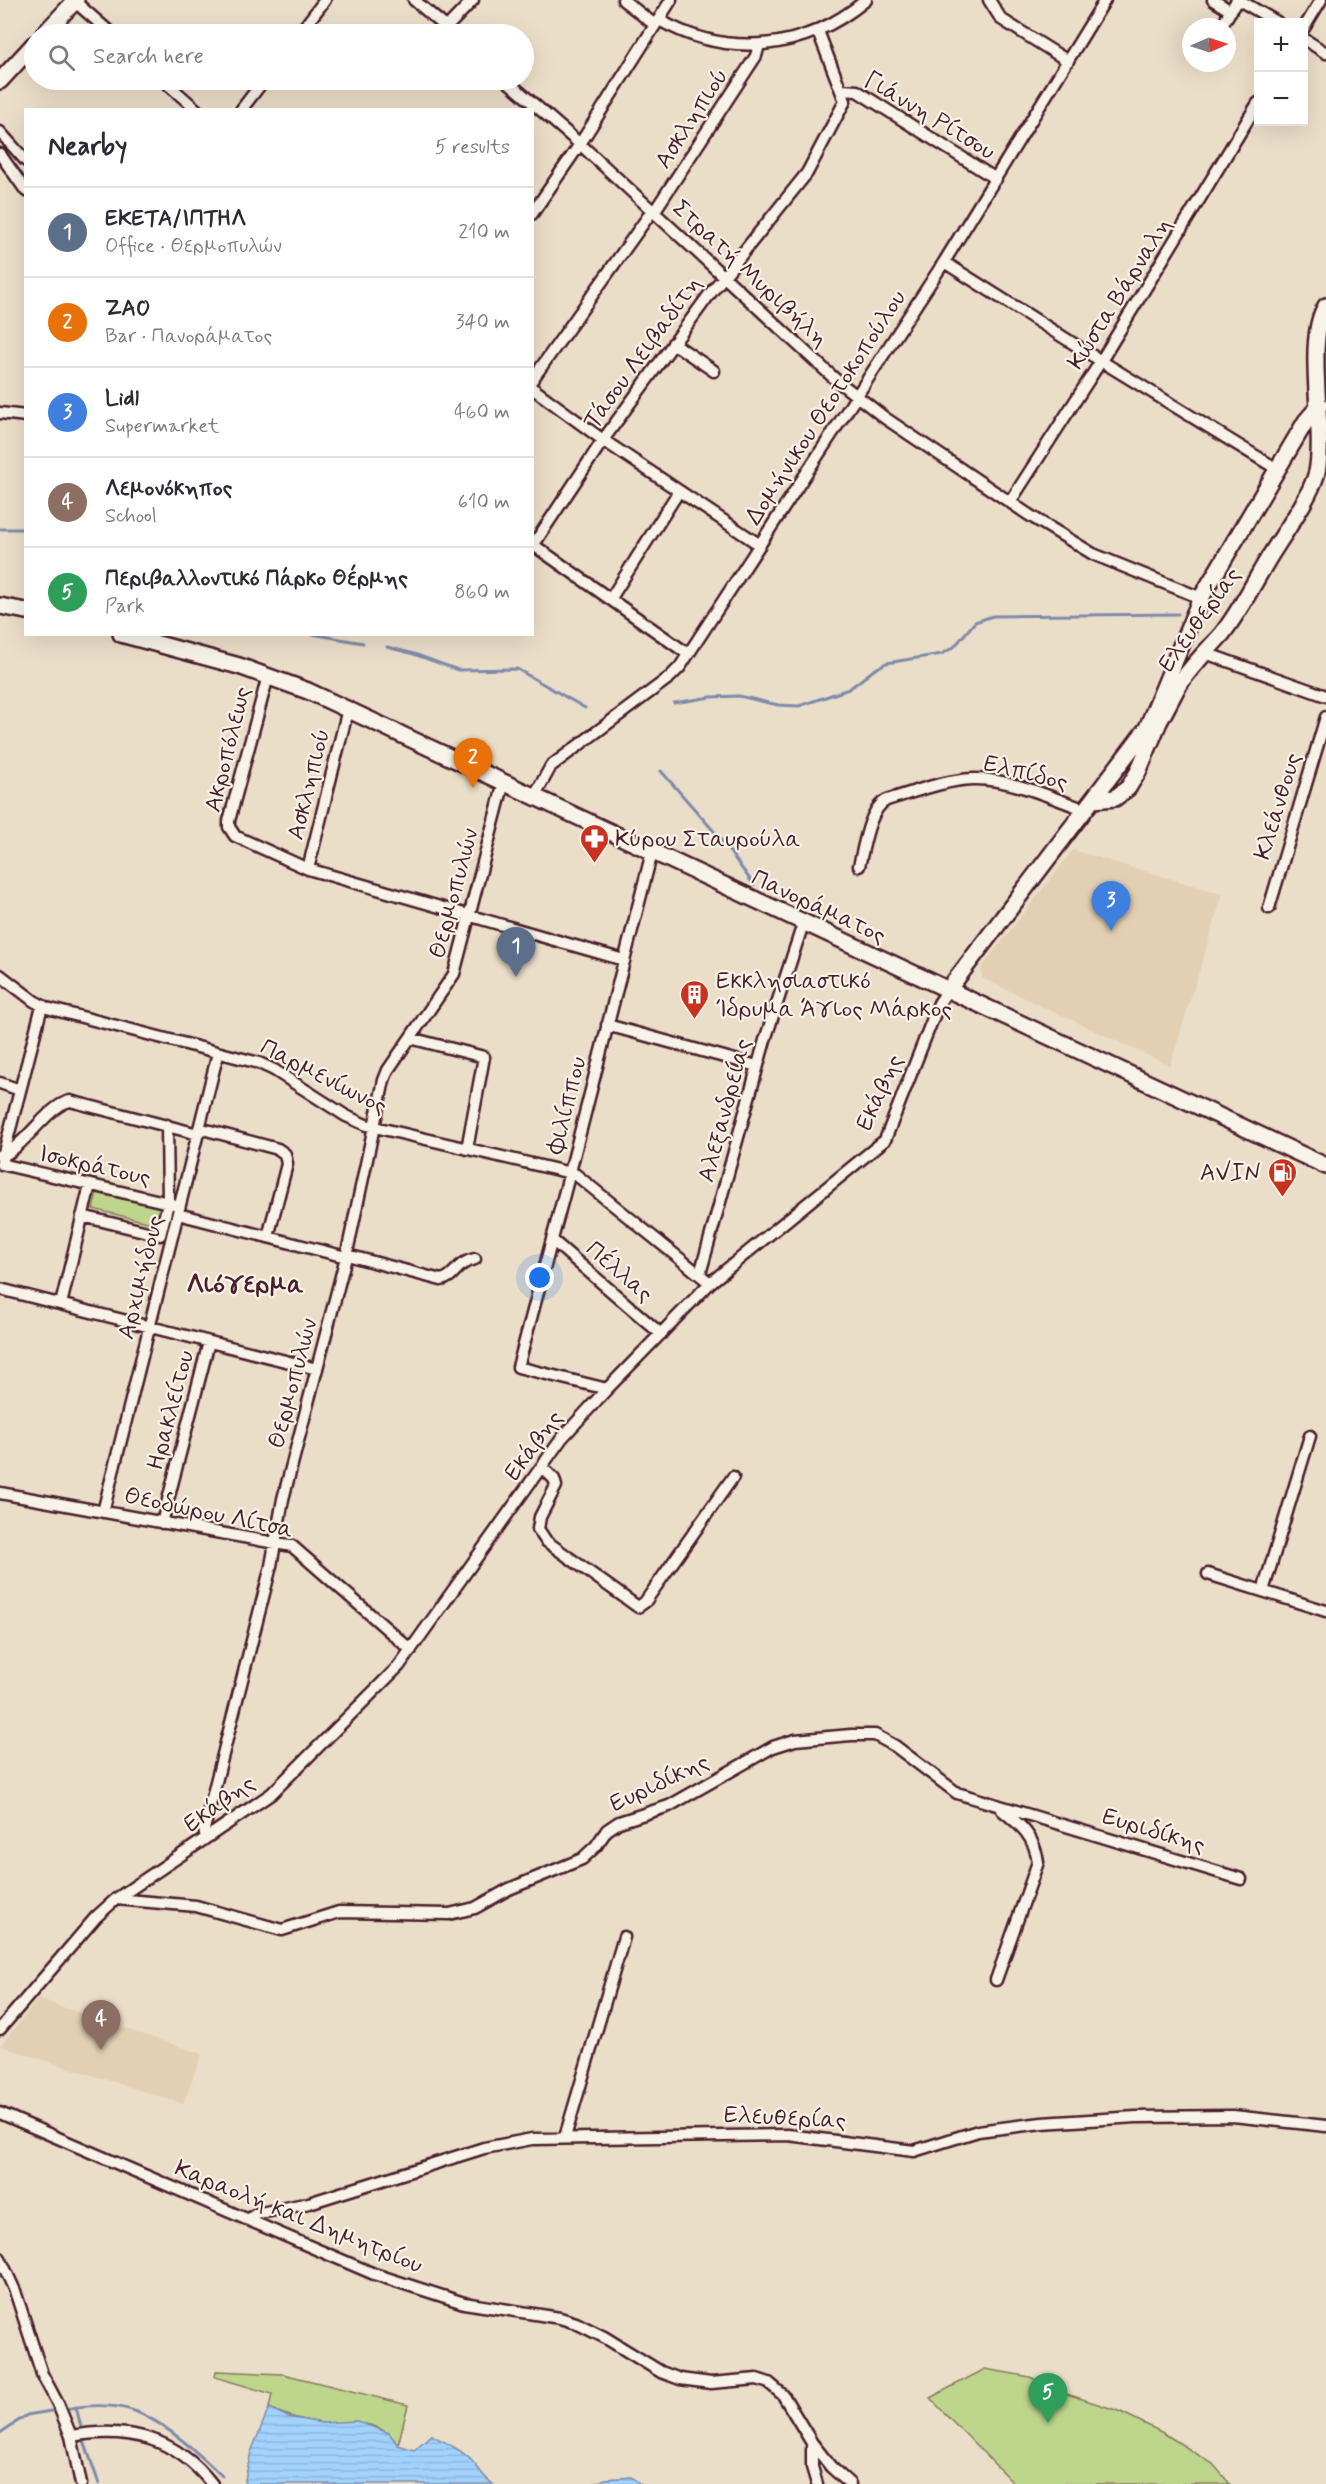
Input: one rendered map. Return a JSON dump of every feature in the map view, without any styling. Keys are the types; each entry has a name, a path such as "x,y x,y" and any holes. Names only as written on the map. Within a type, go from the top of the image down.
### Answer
{"main road":[{"path":"53,24 74,0"},
{"path":"0,81 24,55"},
{"name":"Ελευθερίας","path":"1089,805 1115,798 1128,788 1138,772 1159,722 1178,686 1238,611 1315,478 1319,462 1320,405 1317,333 1319,318 1326,306"},
{"name":"Ελευθερίας","path":"948,990 1147,728 1202,598 1306,421 1320,405"},
{"path":"0,606 24,611"},
{"name":"Πανοράματος","path":"129,636 188,651 268,676 348,709 803,924 1326,1166"}],"street":[{"path":"74,0 101,24"},
{"path":"307,24 325,0"},
{"path":"414,0 442,24"},
{"path":"455,24 473,0"},
{"path":"623,0 657,22 676,29 711,40 759,45 788,41 818,31 848,14 866,0"},
{"path":"534,211 580,144 671,0"},
{"path":"988,0 1001,19 1068,61"},
{"name":"Δομήνικου Θεοτοκοπούλου","path":"534,796 551,766 670,677 688,654 945,261 1106,0"},
{"path":"1213,0 1231,11"},
{"path":"1227,18 1238,0 1270,18"},
{"path":"1308,21 1321,0"},
{"path":"818,31 841,90"},
{"path":"1308,42 1326,53"},
{"name":"Ασκληπιού","path":"534,377 653,212 756,56 759,45"},
{"path":"174,90 195,108"},
{"path":"243,108 256,90"},
{"name":"Στρατή Μυριβήλη","path":"518,90 580,144 722,277 856,397 1010,502 1093,554 1202,598"},
{"name":"Γιάννη Ρίτσου","path":"841,90 857,91 996,179"},
{"name":"Τάσου Λειβαδίτη","path":"534,543 603,440 722,277 807,173 844,104 841,90"},
{"name":"Κώστα Βάρναλη","path":"1010,502 1101,361 1254,110"},
{"path":"0,132 24,159"},
{"path":"0,154 24,188"},
{"path":"945,261 1101,361 1277,469"},
{"path":"673,344 714,371"},
{"path":"534,389 603,440 760,544"},
{"path":"0,413 24,416"},
{"path":"610,598 679,491"},
{"path":"534,545 688,654"},
{"path":"1205,653 1326,696"},
{"name":"Ακροπόλεως","path":"268,676 229,821 231,832 308,868"},
{"name":"Ασκληπιού","path":"308,868 348,709"},
{"name":"Κλεάνθους","path":"1269,908 1326,717"},
{"name":"Ελπίδος","path":"859,866 873,814 879,805 887,800 953,782 979,779 999,782 1089,805"},
{"name":"Θερμοπυλών","path":"206,1838 204,1829 268,1577 281,1506 347,1256 385,1076 454,974 504,782"},
{"name":"Φιλίππου","path":"607,1389 518,1367 651,852"},
{"path":"308,868 624,960"},
{"name":"Αλεξανδρείας","path":"700,1274 757,1066 803,924"},
{"name":"Παρμενίωνος","path":"0,975 42,1006 263,1065 346,1116 373,1127 570,1172 583,1179 710,1283"},
{"name":"Εκάβης","path":"116,1899 271,1794 399,1666 562,1438 607,1389 710,1283 885,1140 939,1003 948,990"},
{"path":"1,1161 42,1006"},
{"path":"607,1025 757,1066"},
{"path":"410,1038 484,1057 467,1149"},
{"name":"Αρχιμήδους","path":"103,1512 219,1053"},
{"path":"0,1083 20,1089"},
{"path":"1,1161 59,1105 70,1101 278,1149 285,1154 287,1164 268,1237"},
{"path":"82,1216 160,1235 168,1203 167,1125"},
{"name":"Ισοκράτους","path":"1,1161 168,1203 179,1210 268,1237 441,1280 450,1277 462,1262 475,1259"},
{"path":"60,1304 90,1185"},
{"name":"Πέλλας","path":"552,1240 661,1334"},
{"path":"0,1289 317,1369"},
{"name":"Ηρακλείτου","path":"162,1523 209,1342"},
{"path":"1263,1591 1310,1436"},
{"path":"542,1467 554,1479 556,1486 540,1517 538,1529 546,1540 638,1607 645,1602 733,1477"},
{"name":"Θεοδώρου Λίτσα","path":"0,1493 274,1542 295,1548 411,1650"},
{"path":"1208,1574 1326,1611"},
{"name":"Ευριδίκης","path":"116,1899 196,1906 282,1930 339,1912 449,1914 475,1908 510,1889 582,1859 596,1846 607,1830 619,1822 669,1806 749,1759 795,1740 875,1735 895,1746 957,1793 1000,1808 1241,1879"},
{"path":"996,1980 1038,1862 1037,1850 1025,1828 1000,1808"},
{"path":"0,2029 96,1917 116,1899"},
{"path":"565,2137 624,1937"},
{"name":"Καραολή και Δημητρίου","path":"0,2113 342,2261 411,2287 464,2303 560,2318 612,2342 661,2372 680,2379 711,2383 757,2379 769,2383 783,2395 812,2443 831,2467 850,2484"},
{"name":"Ελευθερίας","path":"249,2219 256,2214 309,2203 504,2143 565,2137 788,2135 914,2151 978,2132 1042,2123 1136,2117 1233,2116 1326,2126"},
{"path":"0,2258 15,2291 42,2374 58,2403 70,2436 81,2484"},
{"path":"70,2436 111,2433 156,2439 183,2455 212,2484"},
{"path":"812,2443 812,2467 817,2484"}],"shaded area":[{"path":"1073,850 1223,894 1170,1066 982,978 981,968"},
{"path":"38,1999 202,2054 183,2104 0,2046"}],"green space":[{"path":"97,1192 164,1208 160,1225 93,1209"},
{"path":"985,2369 1030,2377 1064,2393 1119,2411 1165,2434 1213,2464 1230,2484 1014,2484 930,2398"},
{"path":"216,2371 283,2374 408,2405 398,2445 390,2436 373,2426 316,2422 275,2411 269,2408 272,2394 215,2377"}],"water":[{"path":"269,2408 288,2417 322,2423 357,2421 389,2433 398,2445 414,2450 431,2435 464,2454 493,2484 244,2484 251,2452"},
{"path":"631,2477 640,2484 594,2484 605,2479"}],"waterway":[{"path":"0,529 24,529"},
{"path":"674,703 711,697 739,696 778,705 799,706 849,689 886,663 942,654 954,647 975,622 993,616 1178,614"},
{"path":"323,636 363,643"},
{"path":"387,647 458,670 517,669 585,708"},
{"path":"661,771 719,837 754,885"},
{"path":"64,2409 101,2406 120,2407 137,2412 171,2432 222,2476"},
{"path":"76,2407 82,2431"},
{"path":"0,2433 27,2415 57,2410"},
{"path":"83,2438 99,2484"}],"place":[{"name":"ZAO","path":"473,788"},
{"name":"Κύρου Σταυρούλα","path":"594,864"},
{"name":"Lidl","path":"1111,931"},
{"name":"ΕΚΕΤΑ/ΙΠΤΗΛ","path":"516,977"},
{"name":"Εκκλησιαστικό Ίδρυμα Άγιος Μάρκος","path":"695,1020"},
{"name":"AVIN","path":"1282,1198"},
{"name":"Λεμονόκηπος","path":"101,2050"},
{"name":"Περιβαλλοντικό Πάρκο Θέρμης","path":"1048,2423"}],"district":[{"name":"Λιόγερμα","path":"245,1283"}]}
